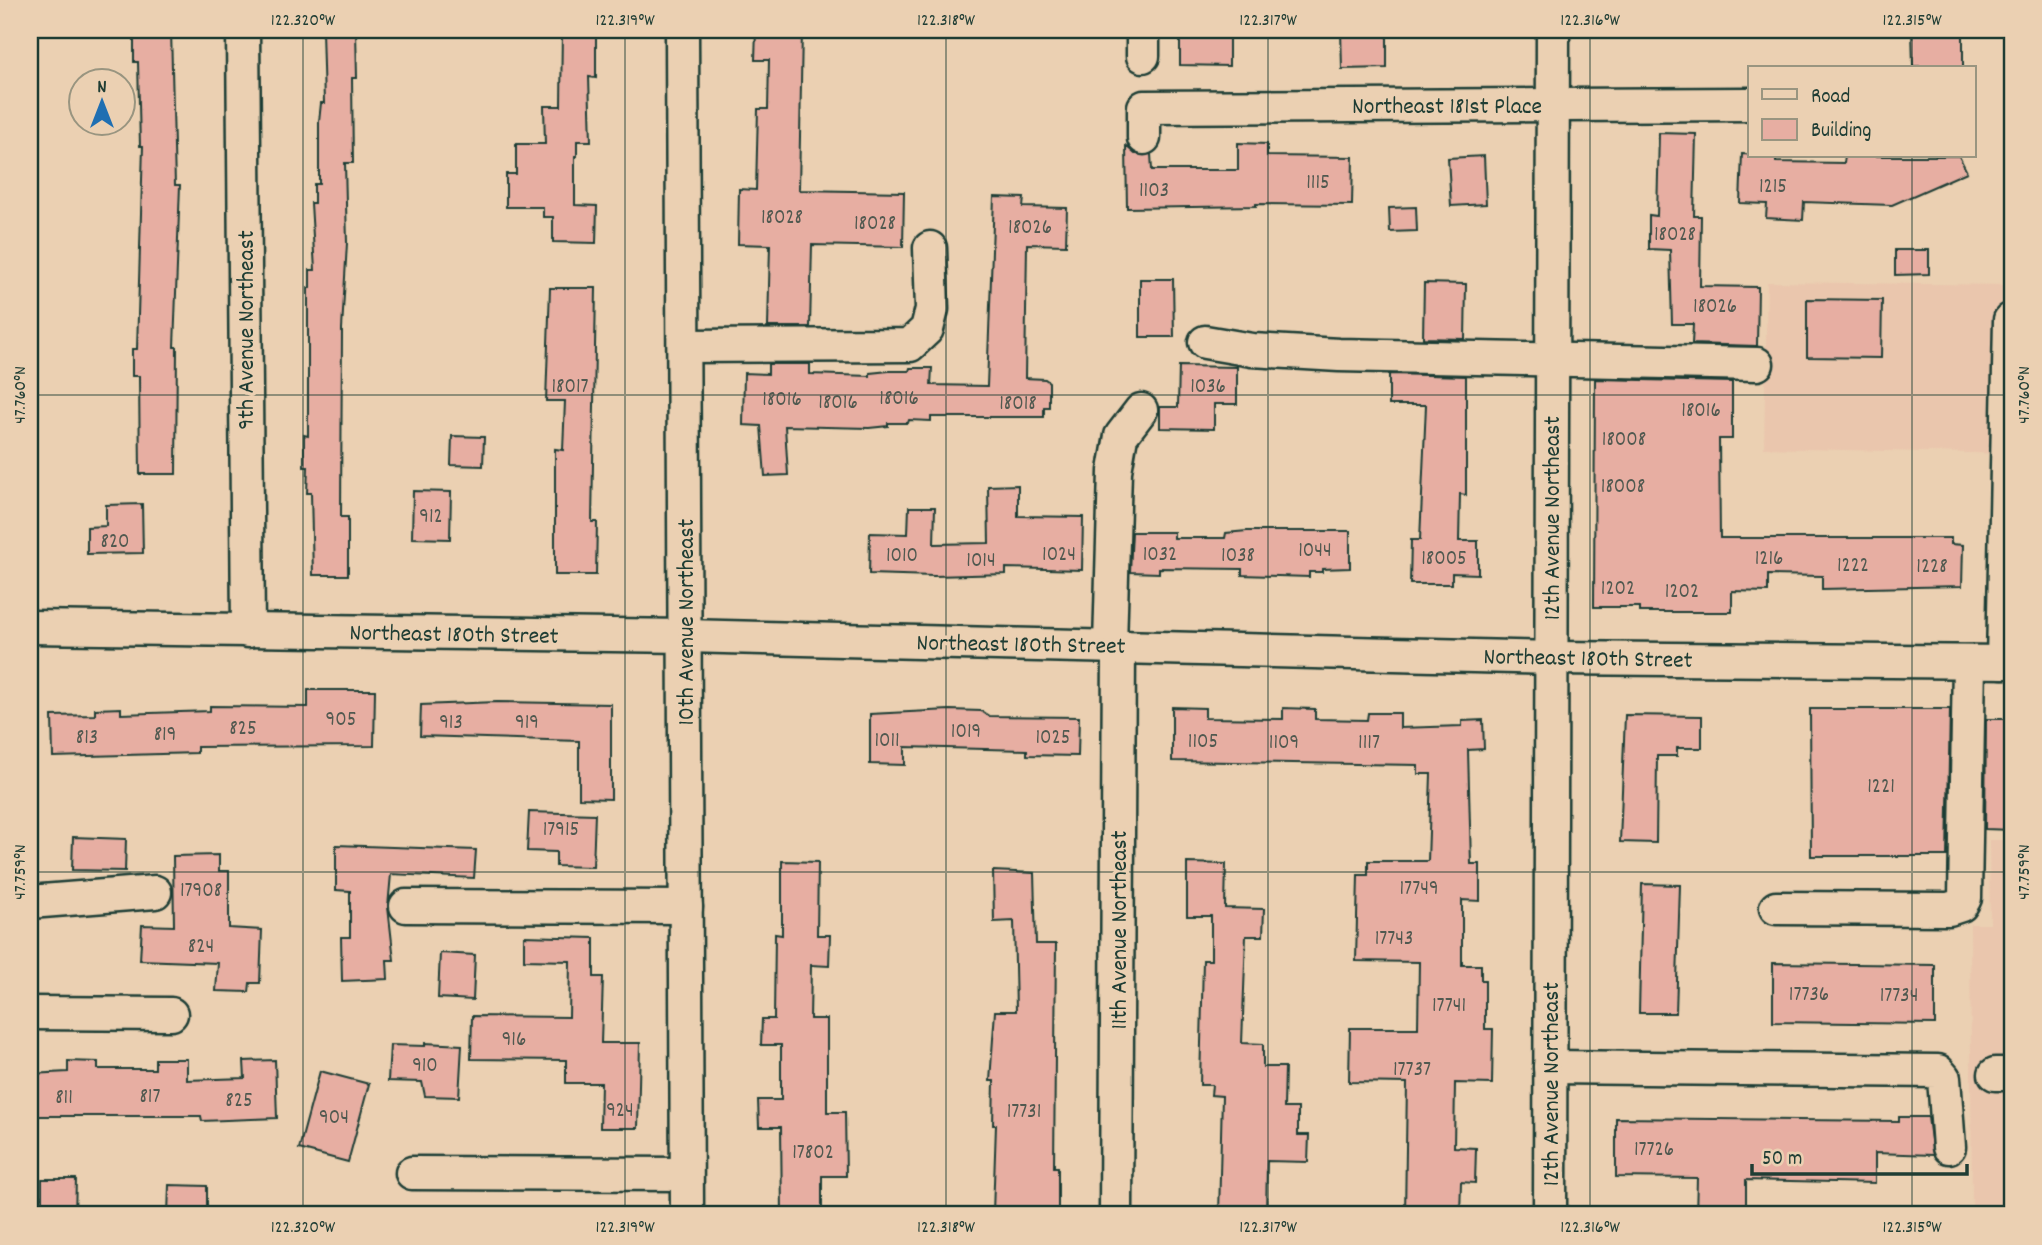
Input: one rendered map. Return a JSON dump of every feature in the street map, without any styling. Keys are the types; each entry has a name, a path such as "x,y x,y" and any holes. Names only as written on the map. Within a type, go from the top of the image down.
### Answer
{"street":[{"name":"9th Avenue Northeast","path":"243,30 248,631"},
{"name":"10th Avenue Northeast","path":"682,30 687,1215"},
{"name":"12th Avenue Northeast","path":"1550,1215 1553,30"},
{"name":"Northeast 181st Place","path":"1144,138 1144,107 1748,104"},
{"path":"684,346 910,345 927,330 932,309 930,248"},
{"path":"2007,662 2010,320"},
{"path":"1205,342 1252,349 1339,355 1757,364"},
{"name":"11th Avenue Northeast","path":"1116,1215 1115,471 1121,436 1141,410"},
{"name":"Northeast 180th Street","path":"30,627 686,636 1551,658 2007,662"},
{"path":"1776,908 1949,909 1961,905 1965,898 1969,662"},
{"path":"30,902 155,892"},
{"path":"406,906 685,907"},
{"path":"30,1013 172,1014"},
{"path":"1550,1067 1938,1071 1944,1078 1949,1147"},
{"path":"412,1172 687,1174"}],"shaded area":[{"path":"1767,282 2012,285 2012,454 1764,448"},
{"path":"1989,840 2012,840 2012,1215 1972,1215 1970,924 1990,924"}],"building":[{"path":"134,30 171,30 175,185 180,185 174,347 177,347 176,474 140,474 139,376 132,376 132,349 137,349 143,146 140,146 138,62 134,62"},
{"path":"322,30 356,30 357,78 352,78 353,163 345,163 347,243 342,329 341,517 348,517 348,575 313,575 311,493 307,493 308,467 304,467 304,435 308,436 308,288 310,270 315,270 311,203 314,203 314,184 319,184 319,122 321,103 324,103"},
{"path":"562,30 596,30 596,78 589,77 591,141 577,141 575,205 597,206 596,243 553,242 553,217 543,217 543,207 506,207 506,174 516,174 516,144 545,144 544,106 561,106"},
{"path":"756,30 802,30 799,190 904,192 903,247 812,245 810,327 768,327 770,245 738,244 739,189 756,190 758,109 768,109 769,60 755,60"},
{"path":"1180,30 1229,30 1229,66 1180,65"},
{"path":"1341,30 1387,30 1387,68 1342,69"},
{"path":"1912,30 1963,30 1963,66 1913,66"},
{"path":"1659,133 1696,134 1694,216 1701,216 1700,286 1758,287 1757,346 1692,344 1693,324 1672,324 1670,250 1649,249 1649,215 1657,216"},
{"path":"1238,143 1267,144 1267,156 1353,157 1352,205 1256,204 1127,208 1126,146 1135,154 1151,154 1152,170 1238,170"},
{"path":"1742,154 1748,154 1748,158 1776,158 1776,162 1844,163 1845,158 1960,158 1967,172 1892,205 1804,202 1803,220 1766,218 1767,204 1740,203"},
{"path":"1484,156 1486,204 1451,206 1448,158"},
{"path":"994,197 1024,198 1023,207 1067,208 1066,245 1027,244 1025,378 1045,379 1049,382 1049,407 1044,407 1044,417 931,417 931,421 909,420 908,423 888,423 888,426 869,428 785,426 788,475 765,476 761,426 743,425 744,373 768,374 768,364 810,364 810,374 870,376 870,373 932,368 931,385 987,386"},
{"path":"1416,207 1417,231 1390,232 1389,208"},
{"path":"1895,250 1929,250 1929,274 1895,275"},
{"path":"1140,279 1173,279 1174,337 1140,337"},
{"path":"1424,283 1466,284 1465,339 1423,338"},
{"path":"550,288 596,288 592,522 597,522 596,575 555,575 555,449 563,450 565,401 546,401"},
{"path":"1807,299 1882,300 1881,358 1807,357"},
{"path":"1179,366 1237,367 1237,404 1214,404 1214,429 1160,428 1160,407 1178,407"},
{"path":"1389,374 1466,376 1466,495 1460,494 1459,541 1478,541 1478,574 1452,573 1452,584 1410,584 1411,540 1420,540 1426,405 1389,405"},
{"path":"1595,379 1732,382 1732,439 1719,439 1720,538 1951,538 1951,544 1963,545 1962,586 1822,589 1822,576 1768,575 1768,592 1732,591 1732,612 1640,612 1640,607 1594,607"},
{"path":"452,436 484,437 483,466 451,465"},
{"path":"1018,485 1018,516 1083,517 1082,570 1006,568 1006,574 869,574 870,533 908,534 909,507 935,507 934,544 989,543 988,486"},
{"path":"413,491 451,492 450,539 412,538"},
{"path":"142,504 143,553 87,554 87,527 106,526 106,505"},
{"path":"1350,531 1350,568 1322,569 1322,572 1309,572 1309,577 1242,575 1242,569 1159,568 1159,573 1130,572 1132,532 1174,532 1174,538 1225,538 1226,533"},
{"path":"308,690 375,690 374,746 197,747 197,753 53,757 52,716 95,715 95,709 121,708 121,714 210,711 210,706 308,707"},
{"path":"497,702 611,704 611,799 579,798 579,741 420,736 421,705"},
{"path":"1172,707 1205,708 1205,718 1283,719 1283,708 1315,709 1315,719 1367,720 1368,713 1400,713 1400,728 1462,726 1462,721 1483,720 1484,749 1468,750 1471,864 1480,864 1480,901 1462,900 1462,965 1481,965 1481,980 1485,980 1485,1029 1493,1029 1492,1084 1455,1083 1454,1147 1476,1148 1475,1183 1461,1182 1460,1215 1405,1215 1407,1083 1349,1082 1350,1028 1418,1028 1419,962 1356,961 1358,875 1368,875 1368,861 1428,861 1431,774 1418,774 1418,765 1172,761"},
{"path":"1810,709 1950,709 1947,856 1811,856"},
{"path":"981,711 989,716 1079,717 1078,756 1027,755 1027,750 905,747 905,765 870,764 870,714"},
{"path":"1625,715 1702,716 1702,748 1677,748 1677,756 1657,756 1656,843 1620,842"},
{"path":"1986,719 2012,719 2012,830 1985,829"},
{"path":"529,812 595,814 593,867 556,866 556,852 527,851"},
{"path":"73,837 126,839 125,871 72,870"},
{"path":"336,845 476,850 474,878 391,874 388,907 394,960 387,960 388,979 342,981 341,937 350,937 350,891 336,890"},
{"path":"219,855 219,871 229,871 229,928 262,930 260,983 250,983 249,992 216,991 218,963 140,960 142,925 174,926 173,856"},
{"path":"782,861 818,862 817,935 830,935 829,966 811,965 810,1019 827,1019 827,1112 845,1112 846,1176 822,1176 822,1215 782,1215 781,1127 759,1127 758,1100 781,1100 781,1045 761,1045 762,1019 774,1019 775,934 782,935"},
{"path":"1187,863 1226,864 1225,908 1264,909 1263,936 1246,936 1242,1043 1263,1044 1263,1067 1285,1067 1284,1108 1298,1108 1298,1135 1309,1135 1308,1162 1267,1161 1266,1215 1219,1215 1222,1096 1211,1095 1212,1085 1200,1085 1203,960 1211,960 1211,916 1187,916"},
{"path":"993,871 1034,873 1036,944 1056,944 1054,1167 1058,1167 1058,1215 993,1213 996,1125 993,1125 994,1081 990,1081 995,1011 1016,1011 1014,921 994,922"},
{"path":"1642,884 1680,885 1676,1013 1639,1013"},
{"path":"524,936 594,938 594,977 603,977 601,1043 640,1043 638,1128 600,1128 601,1083 566,1083 566,1060 471,1059 472,1016 569,1017 570,961 524,960"},
{"path":"440,953 475,955 473,1000 438,998"},
{"path":"1773,963 1935,965 1935,1024 1773,1022"},
{"path":"425,1043 462,1045 459,1097 425,1096 422,1082 388,1081 390,1045 425,1046"},
{"path":"155,1059 187,1059 187,1080 245,1078 244,1061 275,1060 277,1118 202,1121 201,1116 30,1116 30,1074 68,1072 68,1061 98,1062 98,1069 155,1069"},
{"path":"320,1071 369,1084 348,1162 299,1149"},
{"path":"1899,1117 1928,1117 1933,1155 1875,1153 1875,1183 1746,1180 1746,1215 1696,1215 1697,1178 1616,1177 1616,1118 1899,1121"},
{"path":"42,1179 76,1179 75,1215 42,1215"},
{"path":"169,1185 207,1186 207,1215 168,1215"}]}
